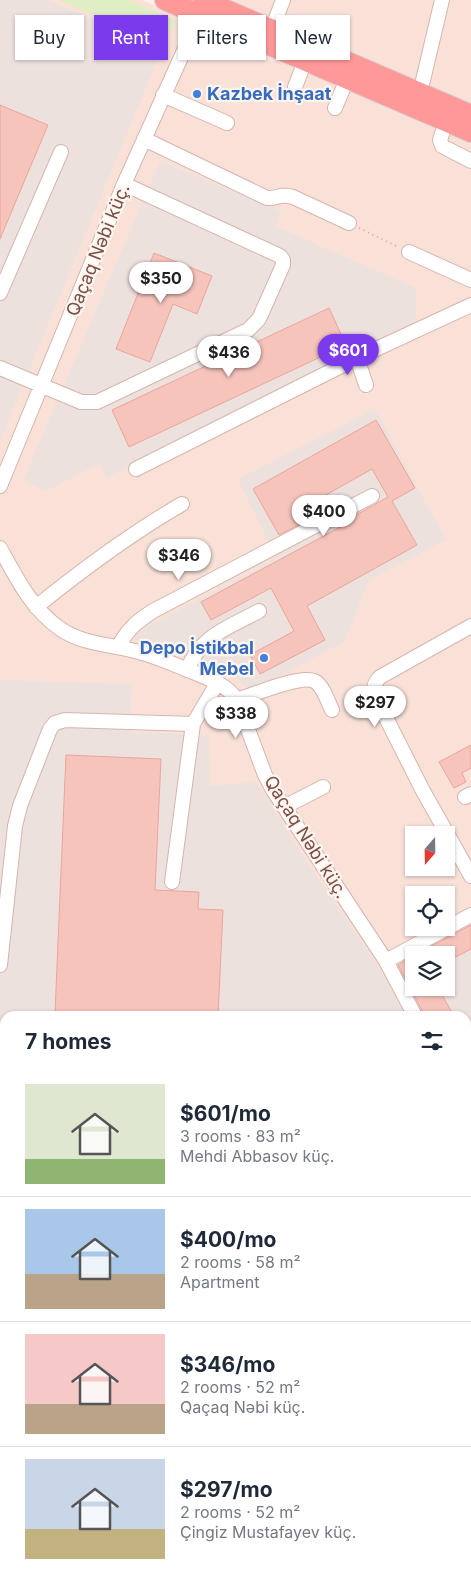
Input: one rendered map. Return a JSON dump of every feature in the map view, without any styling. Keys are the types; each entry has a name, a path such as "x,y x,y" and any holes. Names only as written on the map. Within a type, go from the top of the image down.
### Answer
{"highway":[{"path":"165,0 201,7 272,29 471,115"},
{"path":"201,7 305,61 471,132"}],"street":[{"path":"272,29 283,0"},
{"path":"420,93 442,0"},
{"name":"Qaçaq Nəbi küç.","path":"0,486 124,184 201,7"},
{"path":"295,87 305,61"},
{"path":"335,108 347,79"},
{"path":"163,95 227,123"},
{"path":"446,122 440,140 442,146 471,161"},
{"path":"144,139 267,198 284,194 349,223"},
{"path":"0,293 61,152"},
{"path":"0,368 82,402 97,402 248,330 259,319 283,265 283,260 280,256 124,184"},
{"path":"409,252 471,280"},
{"path":"136,470 357,358 471,305"},
{"path":"357,358 366,385"},
{"path":"118,647 136,622 153,611 372,496"},
{"path":"36,607 122,542 182,504"},
{"name":"Qaçaq Nəbi küç.","path":"0,548 20,584 36,607 47,619 73,636 85,642 118,647 154,656 218,682 232,692 237,700 265,775 284,807 386,961 412,1011"},
{"path":"187,670 191,659 208,638 259,611"},
{"path":"471,626 380,677 375,682 373,689 424,791 471,876"},
{"path":"237,700 294,681 311,680 320,686 332,710"},
{"path":"172,882 193,724 218,682"},
{"path":"0,965 15,826 20,806 50,729 55,723 65,720 193,724"},
{"path":"284,807 323,787"},
{"path":"386,961 471,915"}],"path":[{"path":"349,223 409,252"}],"shaded area":[{"path":"0,0 142,0 178,15 178,60 266,60 266,53 276,57 276,60 283,60 471,140 471,1011 0,1011"},
{"path":"0,0 48,0 83,15 15,15 15,60 84,60 84,15 94,20 94,60 157,60 0,441"},
{"path":"225,0 471,0 471,106 350,54 350,15 276,15 276,22 266,18 266,15 260,15"},
{"path":"160,161 281,211 275,226 416,288 416,324 106,478 100,463 46,491 23,480"},
{"path":"375,409 446,540 369,580 344,642 251,691 232,674 170,651 133,640 134,634 276,558 238,479"},
{"path":"0,680 132,684 130,732 209,735 210,786 256,782 313,871 381,970 402,1011 0,1011"},
{"path":"471,921 471,1011 418,1011 410,996 455,996 455,946 427,946 445,936 455,936 455,930"},
{"path":"405,959 405,986 394,965"}],"green space":[{"path":"59,0 128,0 163,15 94,15"},
{"path":"168,17 175,20 168,36"}],"building":[{"path":"0,105 48,125 0,239"},
{"path":"154,253 212,276 197,314 173,304 150,362 116,349"},
{"path":"329,308 346,345 129,447 112,410"},
{"path":"376,420 415,488 392,501 417,545 307,606 325,640 260,674 250,655 294,631 271,588 211,620 201,602 346,524 344,522 388,497 372,469 317,500 323,512 279,535 253,489"},
{"path":"471,745 471,768 462,773 466,782 454,788 439,762"},
{"path":"66,755 161,759 155,890 199,892 198,909 223,910 218,1011 55,1011"},
{"path":"471,925 471,949 455,957 455,946 432,946 450,936 455,936 455,934"},
{"path":"405,961 405,978 398,965"},
{"path":"414,996 443,996 451,1011 422,1011"}],"place":[{"name":"Kazbek İnşaat","path":"197,94"},
{"name":"Depo İstikbal Mebel","path":"264,658"}]}
